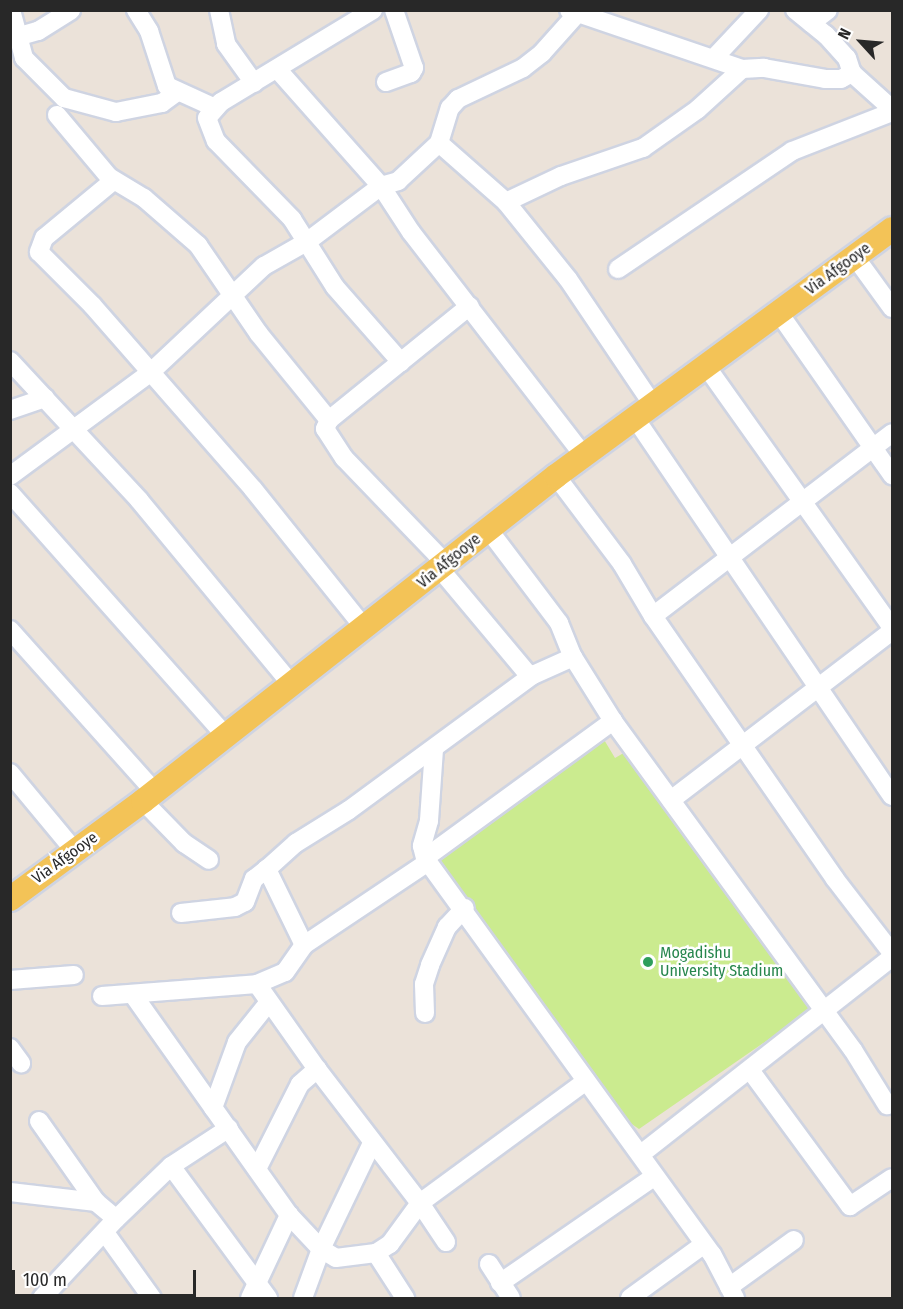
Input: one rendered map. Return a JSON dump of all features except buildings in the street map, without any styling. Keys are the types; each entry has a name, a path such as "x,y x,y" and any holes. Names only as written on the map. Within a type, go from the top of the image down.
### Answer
{"main road":[{"name":"Via Afgooye","path":"10,898 149,796 365,629 556,476 892,229"}],"street":[{"path":"11,10 29,67 64,98 116,112 162,104 176,93"},
{"path":"20,36 38,31 71,10"},
{"path":"136,10 149,31 162,79 176,93 192,94 213,107"},
{"path":"219,10 226,44 254,83"},
{"path":"373,10 278,70 213,107 207,118 211,135 273,197 308,241 335,287 401,362"},
{"path":"386,82 411,73 414,68 394,10"},
{"path":"714,58 759,10"},
{"path":"795,10 847,58 852,73 892,109"},
{"path":"811,23 828,10"},
{"path":"10,476 151,372 232,292 264,266 308,241 381,186 398,181 439,143 458,99 523,68 559,36 572,13 620,16 742,69 764,68 841,80 852,73"},
{"path":"506,202 561,176 643,148 698,109 742,69"},
{"path":"278,70 381,186 411,232 584,456"},
{"path":"892,92 892,109"},
{"path":"618,269 792,151 892,109"},
{"path":"57,115 113,181 144,198 186,233 232,292 259,334 328,420"},
{"path":"439,143 506,202 568,279 728,556 892,796"},
{"path":"113,181 44,238 39,252 93,305 253,489 365,629"},
{"path":"855,257 892,308"},
{"path":"470,306 328,420 325,429 344,458 443,567 513,652 524,670 533,675"},
{"path":"779,313 892,476"},
{"path":"10,361 140,500 291,685"},
{"path":"671,800 746,747 892,630 706,366"},
{"path":"10,410 45,398"},
{"path":"653,616 728,556 892,433"},
{"path":"556,476 622,564 653,616 746,747 835,879 892,955 825,1011 641,1154"},
{"path":"10,493 226,736"},
{"path":"488,529 559,623 573,657 613,721 825,1011 887,1105"},
{"path":"10,630 149,796 184,843 209,860"},
{"path":"181,913 235,908 245,902 254,879 296,843 434,749 533,675 573,657"},
{"path":"102,996 134,996 256,984 285,972 304,945 427,860 613,721"},
{"path":"434,749 429,821 422,846 427,860 465,908 586,1081 641,1154 703,1245 732,1293 794,1240"},
{"path":"10,773 74,850"},
{"path":"267,869 304,945"},
{"path":"425,1012 424,984 430,965 447,927 465,908"},
{"path":"10,980 74,975"},
{"path":"256,984 372,1143 420,1203 446,1242"},
{"path":"134,996 290,1215 321,1249 336,1258 376,1253 390,1244 420,1203 586,1081"},
{"path":"213,1108 237,1042 269,1002"},
{"path":"257,1169 300,1084 317,1069"},
{"path":"750,1070 850,1206 892,1178"},
{"path":"39,1121 96,1202 152,1299"},
{"path":"42,1299 171,1166 229,1128"},
{"path":"303,1299 321,1249 372,1143"},
{"path":"171,1166 254,1291 268,1299"},
{"path":"489,1264 506,1291 655,1176"},
{"path":"10,1192 96,1202"},
{"path":"254,1291 290,1215"},
{"path":"630,1299 703,1245"},
{"path":"376,1253 405,1299"}],"green space":[{"name":"Mogadishu University Stadium","path":"600,733 615,758 627,751 817,1006 639,1129 617,1114 436,854"}],"place":[{"name":"Mogadishu University Stadium","path":"648,962"}]}
